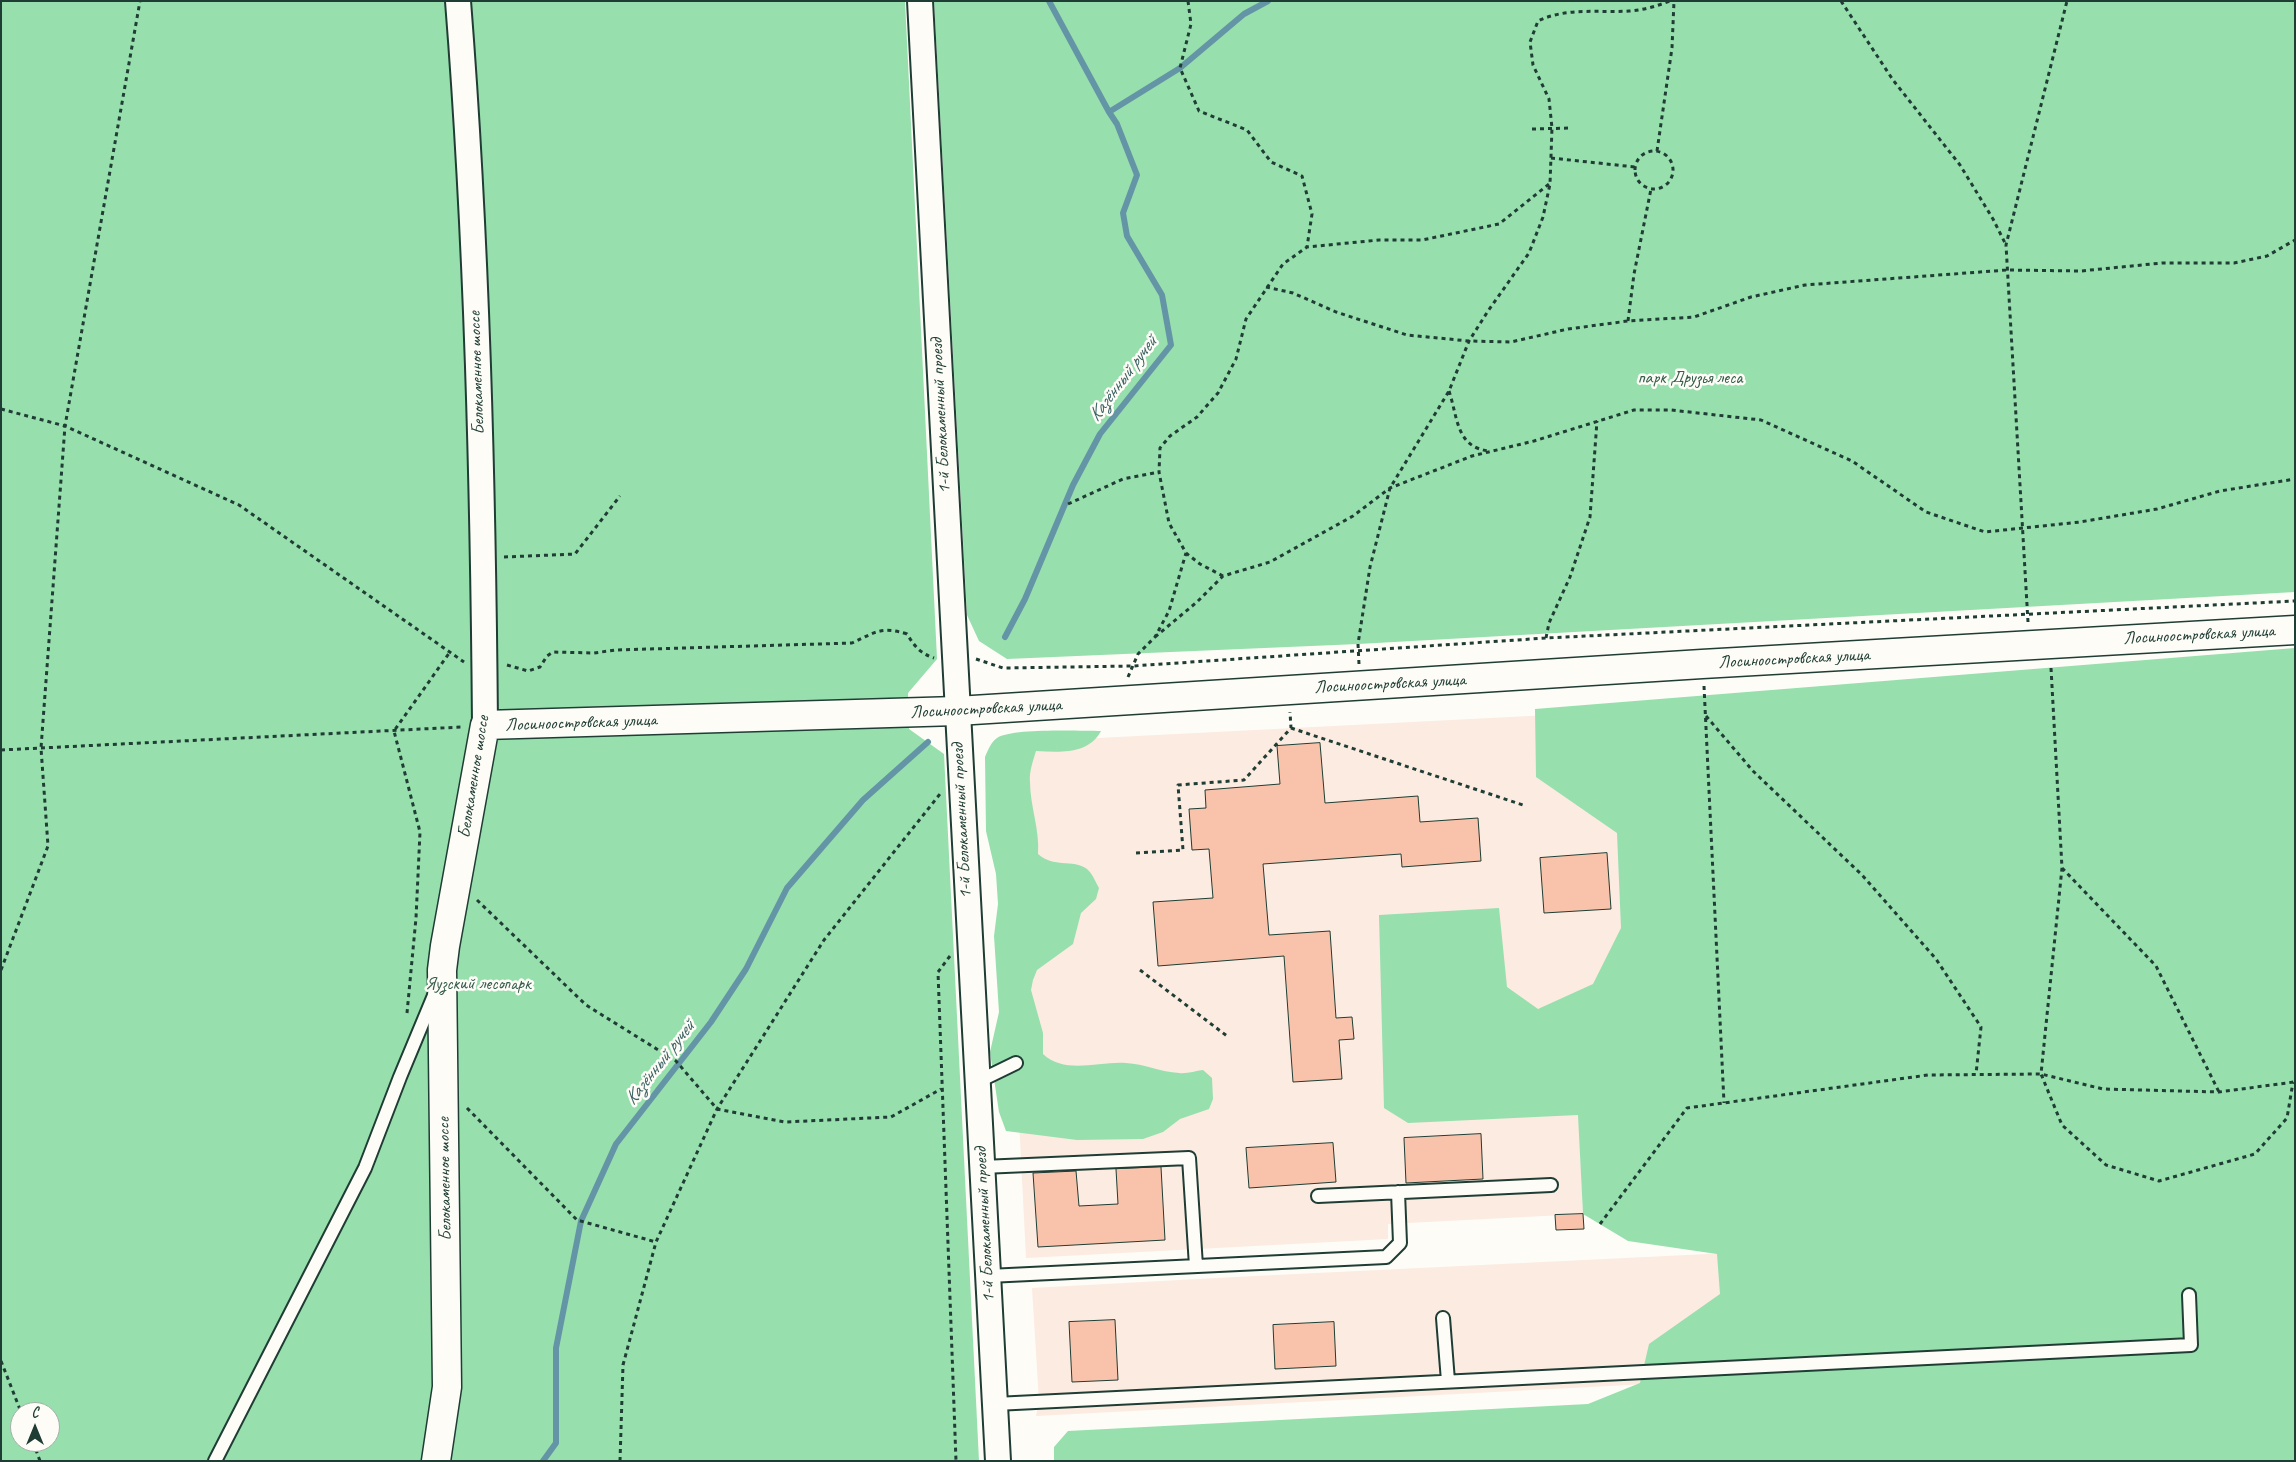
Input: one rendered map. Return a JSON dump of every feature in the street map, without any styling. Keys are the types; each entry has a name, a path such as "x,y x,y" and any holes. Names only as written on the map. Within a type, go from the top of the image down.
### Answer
{"street":[{"name":"Белокаменное шоссе","path":"436,1461 447,1387 442,970 444,946 485,725 483,557 469,148 458,1"},
{"name":"1-й Белокаменный проезд","path":"920,1 959,770 998,1461"},
{"name":"Лосиноостровская улица","path":"485,725 957,711 1702,664 2295,630"}],"lane":[{"path":"214,1461 365,1168 400,1077 438,987 442,970"},
{"path":"977,1082 1016,1063"},
{"path":"982,1167 1189,1158 1196,1266"},
{"path":"1318,1196 1551,1185"},
{"path":"988,1276 1386,1257 1400,1243 1398,1192"},
{"path":"995,1404 2191,1345 2189,1295"},
{"path":"1443,1318 1448,1381"}],"path":[{"path":"1,970 48,846 41,748 65,426 140,1"},
{"path":"1188,1 1191,24 1180,68 1199,111 1247,130 1271,162 1302,176 1312,214 1307,247"},
{"path":"1362,686 1358,651 1370,567 1390,488 1449,390 1469,341 1488,310 1529,253 1543,217 1550,184 1552,128 1549,99 1533,66 1530,42 1538,21 1552,14 1629,11 1654,7 1672,1 1672,48 1657,151"},
{"path":"1841,1 1892,80 1960,166 1993,219 2006,246"},
{"path":"2027,608 2006,246 2068,1"},
{"path":"1532,128 1571,128"},
{"path":"1657,151 1670,159 1673,173 1665,186 1659,189 1651,189 1639,181 1635,167 1643,155 1657,151"},
{"path":"1551,158 1635,167"},
{"path":"1223,576 1200,564 1186,552 1169,523 1159,472 1160,448 1170,436 1198,417 1218,393 1236,359 1246,319 1283,264 1307,247 1379,240 1422,240 1499,224 1550,184"},
{"path":"1628,321 1634,274 1651,189"},
{"path":"1266,287 1293,293 1336,312 1407,335 1469,341 1511,342 1568,329 1628,321 1694,317 1751,297 1805,285 2007,270 2081,271 2162,263 2234,263 2268,256 2295,240"},
{"path":"1449,390 1462,434 1469,445 1480,450 1494,451"},
{"path":"1,409 65,426 239,505 466,664"},
{"path":"1133,666 1138,654 1197,602 1223,576 1270,562 1353,516 1390,488 1472,456 1534,441 1634,410 1671,410 1762,420 1852,461 1926,512 1985,532 2080,522 2157,509 2220,491 2295,480"},
{"path":"1546,638 1548,623 1570,577 1590,517 1597,421"},
{"path":"1068,504 1123,479 1159,472"},
{"path":"483,557 575,554 620,496"},
{"path":"1156,637 1169,610 1186,552"},
{"path":"973,658 1003,668 1133,666 1546,638 2295,601"},
{"path":"503,664 528,670 540,668 547,656 553,652 594,653 616,650 852,643 879,631 891,629 907,634 922,654 937,659"},
{"path":"406,1020 416,918 420,832 394,730 450,652"},
{"path":"1702,664 1724,1103"},
{"path":"1600,1224 1687,1108 1928,1075 2041,1074 2103,1089 2219,1092 2294,1082 2287,1118 2255,1154 2159,1181 2106,1165 2062,1125 2041,1074 2062,868 2052,668"},
{"path":"1706,716 1753,771 1862,874 1936,959 1981,1027 1976,1074"},
{"path":"1,750 485,725"},
{"path":"1136,853 1182,850 1178,785 1244,780 1290,728 1523,805"},
{"path":"620,1461 623,1365 656,1242 717,1110 824,940 959,770"},
{"path":"2062,868 2156,966 2219,1092"},
{"path":"457,880 586,1005 682,1066 717,1110 784,1122 891,1117 941,1089"},
{"path":"956,1461 938,972 968,932"},
{"path":"1140,970 1227,1036"},
{"path":"462,1103 577,1220 656,1242"},
{"path":"1,1361 17,1402"}],"shaded area":[{"path":"1628,711 1649,1119 1579,1123 1583,1214 1388,1224 1388,1239 1026,1258 1000,743"},
{"path":"2283,1226 2278,1351 1036,1416 1039,1401 1032,1288"}],"green space":[{"name":"Яузский лесопарк","path":"1,1 905,1 937,659 908,693 909,729 944,754 979,1461 1,1461"},
{"name":"парк Друзья леса","path":"934,1 2295,1 2295,592 1358,644 1007,659 979,641 967,615"},
{"path":"2295,648 2295,1461 1054,1461 1054,1447 1068,1431 1588,1404 1640,1383 1649,1344 1720,1294 1717,1254 1628,1241 1583,1214 1578,1115 1408,1123 1384,1108 1379,915 1499,908 1507,987 1538,1009 1593,984 1621,928 1617,833 1536,777 1535,709"},
{"path":"1047,731 1101,731 1095,739 1081,748 1054,752 1036,751 1031,770 1030,791 1038,836 1038,854 1044,859 1058,863 1084,867 1099,888 1096,899 1081,913 1073,944 1037,970 1033,980 1031,990 1043,1033 1043,1054 1061,1064 1072,1066 1126,1063 1179,1073 1203,1070 1212,1078 1213,1099 1209,1109 1180,1119 1163,1132 1143,1139 1077,1140 1006,1131 999,1112 990,1052 999,1012 994,936 998,904 996,874 986,831 985,757 993,742 1005,735"}],"building":[{"path":"1320,743 1325,803 1418,796 1420,822 1478,818 1481,861 1402,867 1401,854 1263,864 1269,935 1330,931 1336,1018 1352,1017 1354,1039 1339,1040 1342,1079 1293,1082 1284,956 1158,966 1153,902 1213,898 1209,849 1192,850 1189,809 1206,808 1205,790 1280,784 1277,746"},
{"path":"1607,853 1611,909 1544,913 1540,858"},
{"path":"1481,1134 1483,1179 1406,1183 1404,1138"},
{"path":"1333,1143 1336,1182 1249,1188 1246,1148"},
{"path":"1161,1167 1165,1240 1038,1247 1033,1173 1076,1171 1079,1206 1118,1204 1116,1169"},
{"path":"1583,1214 1584,1229 1556,1230 1555,1215"},
{"path":"1115,1320 1118,1380 1072,1382 1069,1322"},
{"path":"1334,1322 1336,1366 1275,1369 1273,1325"}],"waterway":[{"name":"Казённый ручей","path":"1005,637 1025,599 1073,485 1100,434 1171,345 1162,295 1127,236 1123,213 1137,175 1117,124 1049,1"},
{"path":"1109,112 1180,68 1244,14 1268,1"},
{"name":"Казённый ручей","path":"543,1461 556,1443 556,1348 581,1221 616,1144 711,1022 746,969 787,888 863,800 928,742"}]}
